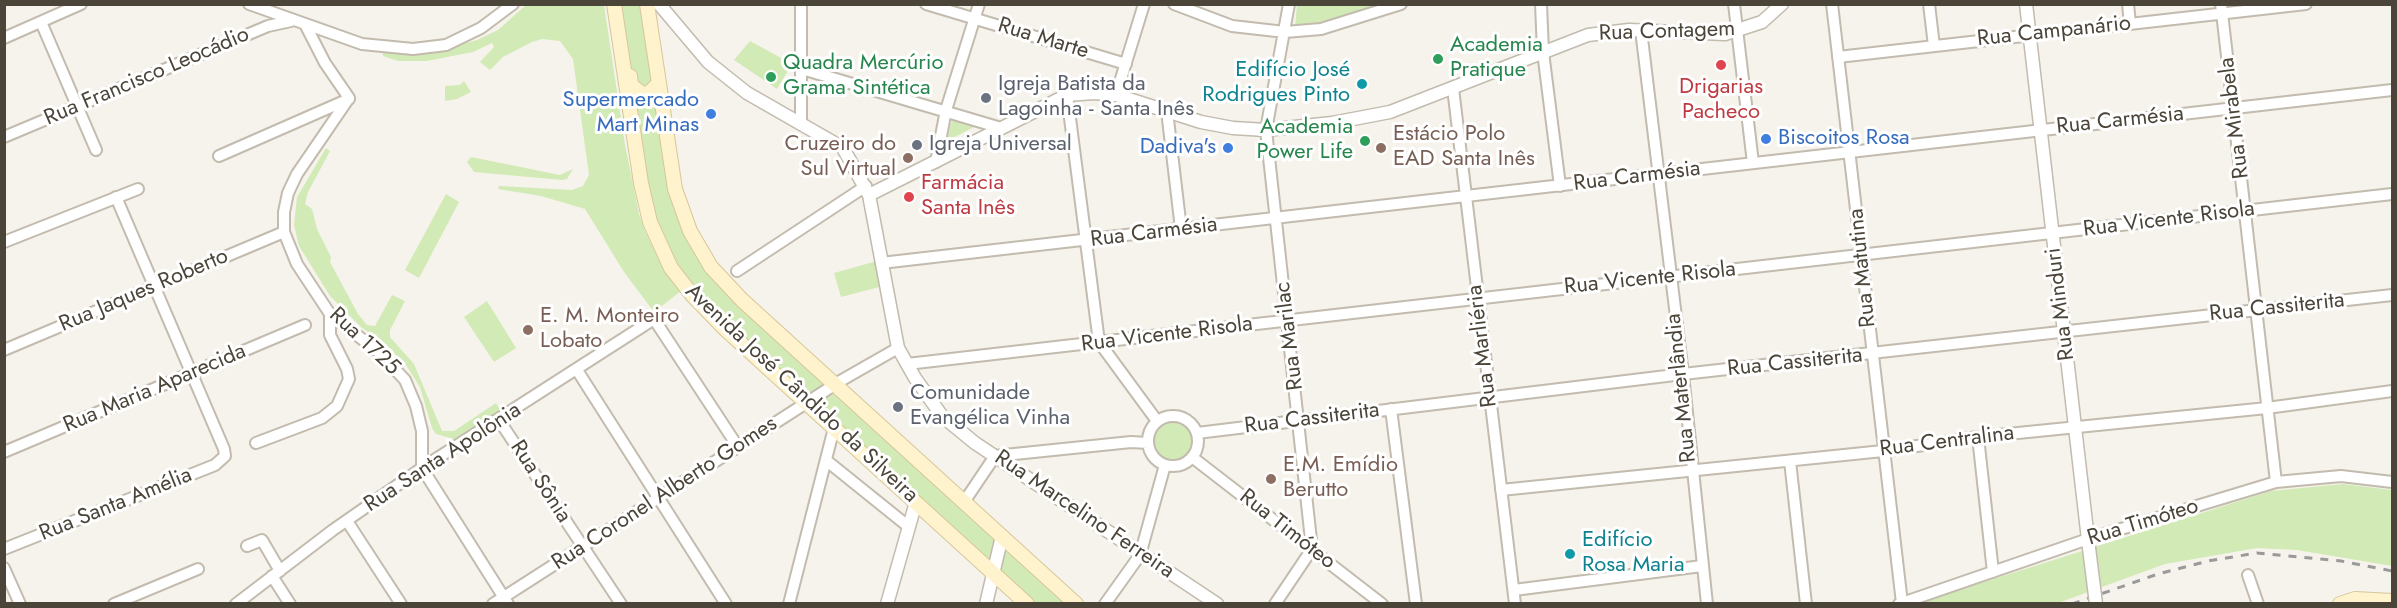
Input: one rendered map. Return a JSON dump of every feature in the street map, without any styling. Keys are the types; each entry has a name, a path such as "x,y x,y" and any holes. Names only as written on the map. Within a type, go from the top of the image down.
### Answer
{"main road":[{"name":"Avenida José Cândido da Silveira","path":"614,4 641,183 650,222 663,253 681,283 705,310 1027,603"},
{"name":"Avenida José Cândido da Silveira","path":"647,4 675,189 683,217 696,244 711,267 734,292 835,385 1076,603"},
{"path":"619,44 625,50 631,86 636,92 649,93 658,84"},
{"path":"2340,603 2355,599 2392,601"}],"street":[{"path":"4,38 81,4"},
{"path":"249,4 266,8 291,21 362,44 413,49 446,45 481,28 513,4"},
{"name":"Rua Marcelino Ferreira","path":"659,4 686,40 708,62 747,93 843,148 868,191 898,348 942,416 954,428 1140,555 1217,603"},
{"path":"801,4 801,124"},
{"name":"Rua Marte","path":"926,4 1126,64"},
{"path":"936,162 946,110 979,4"},
{"path":"1116,95 1144,4"},
{"path":"1174,4 1232,26 1285,32 1342,24 1401,4"},
{"name":"Rua Marilac","path":"1289,4 1266,130 1312,549"},
{"path":"1541,4 1543,51 1560,186"},
{"path":"1734,4 1753,163"},
{"name":"Rua Contagem","path":"868,191 936,162 1067,95 1094,93 1116,95 1216,126 1266,130 1365,118 1595,33 1641,30 1725,34 1739,32 1762,22 1782,4"},
{"name":"Rua Matutina","path":"1833,4 1852,152 1861,256 1900,603"},
{"path":"1929,4 1934,46"},
{"name":"Rua Minduri","path":"2026,4 2096,603"},
{"path":"2128,4 2130,24"},
{"name":"Rua Campanário","path":"1838,57 2130,24 2221,9 2306,4"},
{"name":"Rua Mirabela","path":"2221,9 2276,482"},
{"name":"Rua Francisco Leocádio","path":"4,137 268,26 291,21"},
{"path":"41,22 96,150"},
{"path":"219,156 349,99 306,26"},
{"name":"Rua Materlândia","path":"1641,30 1656,174 1683,374 1707,603"},
{"path":"802,69 1001,128"},
{"name":"Rua Marliéria","path":"1453,87 1488,398 1515,603"},
{"name":"Rua Carmésia","path":"881,263 2392,90"},
{"path":"1067,95 1099,342 1157,422"},
{"name":"Rua 1725","path":"349,99 292,184 284,212 284,232 297,264 330,314 381,354 405,380 416,405 422,431 422,468"},
{"path":"1167,111 1181,229"},
{"path":"4,242 138,189"},
{"path":"737,271 868,191"},
{"name":"Rua Vicente Risola","path":"907,364 2392,194"},
{"path":"116,196 192,373"},
{"name":"Rua Jaques Roberto","path":"4,350 284,232"},
{"name":"Rua Cassiterita","path":"1197,433 1683,374 1872,355 2392,295"},
{"path":"256,443 322,418 337,406 349,379 347,369 330,335 330,314"},
{"name":"Rua Santa Apolônia","path":"236,603 422,468 654,319 738,447"},
{"name":"Rua Maria Aparecida","path":"4,452 305,325"},
{"name":"Rua Coronel Alberto Gomes","path":"493,603 506,600 658,497 888,351 898,348"},
{"path":"577,370 726,603"},
{"name":"Rua Santa Amélia","path":"4,549 215,465 225,456 192,373"},
{"name":"Rua Centralina","path":"1501,490 1883,451 1978,437 2267,408 2392,391"},
{"path":"1391,409 1416,603"},
{"path":"1169,416 1183,418 1197,433 1198,445 1192,457 1180,465 1165,465 1153,457 1148,443 1151,428 1157,422 1169,416"},
{"name":"Rua Sônia","path":"500,420 621,603"},
{"path":"789,603 834,428"},
{"path":"1978,437 1993,572"},
{"path":"964,502 995,456 1148,443"},
{"name":"Rua Timóteo","path":"1192,457 1382,603"},
{"path":"827,461 909,526"},
{"path":"1791,461 1806,603"},
{"path":"1105,603 1140,555 1165,465"},
{"path":"422,468 506,600"},
{"name":"Rua Timóteo","path":"1900,603 2276,482 2341,476 2392,482"},
{"path":"887,603 916,502"},
{"path":"347,521 401,603"},
{"path":"986,603 1002,536"},
{"path":"247,546 261,540 290,603"},
{"path":"1275,603 1312,549"},
{"path":"1514,590 1702,566"},
{"path":"4,568 20,603"},
{"path":"114,603 198,569"},
{"path":"2248,575 2258,603"}],"green space":[{"path":"526,5 604,5 625,145 639,214 662,265 681,291 654,312 624,272 585,209 541,196 498,189 499,186 572,190 583,186 589,175 573,59 560,41 542,39 532,42 503,57 490,70 480,62 494,47 492,43 473,52 427,61 398,61 383,56 383,48 429,53 477,40 498,30"},
{"path":"617,5 642,5 652,85 641,88 633,83"},
{"path":"1297,5 1386,5 1320,25 1295,28"},
{"name":"Quadra Mercúrio Grama Sintética","path":"750,41 792,64 777,89 734,60"},
{"path":"464,81 471,92 457,99 445,101 445,86 460,85"},
{"path":"655,95 689,240 827,384 808,396 704,303 681,274 652,211 634,99"},
{"path":"956,120 976,126 947,141 951,122"},
{"path":"326,148 330,151 308,192 305,204 312,209 317,229 331,257 330,262 358,314 367,325 375,326 392,295 405,301 390,330 390,337 414,364 442,431 454,431 496,403 500,410 454,439 436,434 432,428 420,387 406,365 385,344 361,327 330,296 299,246 294,225 297,197"},
{"path":"471,157 560,175 573,169 567,179 562,180 474,172 467,162"},
{"path":"446,194 459,202 419,278 405,270"},
{"path":"877,261 883,286 841,297 834,273"},
{"path":"487,301 516,348 494,362 464,317"},
{"path":"836,393 995,537 990,564 822,409 823,400"},
{"path":"1173,422 1188,428 1194,443 1188,458 1173,464 1158,458 1152,443 1158,428"},
{"path":"2343,484 2392,490 2392,566 2297,550 2257,548 2165,564 2058,603 1915,604 2271,491"},
{"path":"1004,545 1069,603 1034,603 998,571"}],"railway":[{"path":"2072,604 2158,574 2208,561 2257,553 2341,561 2392,571"}],"place":[{"name":"Academia Pratique","path":"1438,59"},
{"name":"Drigarias Pacheco","path":"1721,65"},
{"name":"Quadra Mercúrio Grama Sintética","path":"771,77"},
{"name":"Edifício José Rodrigues Pinto","path":"1362,84"},
{"name":"Igreja Batista da Lagoinha - Santa Inês","path":"986,98"},
{"name":"Supermercado Mart Minas","path":"711,114"},
{"name":"Biscoitos Rosa","path":"1766,139"},
{"name":"Academia Power Life","path":"1365,141"},
{"name":"Igreja Universal","path":"917,145"},
{"name":"Dadiva's","path":"1228,148"},
{"name":"Estácio Polo EAD Santa Inês","path":"1381,148"},
{"name":"Cruzeiro do Sul Virtual","path":"908,158"},
{"name":"Farmácia Santa Inês","path":"909,197"},
{"name":"E. M. Monteiro Lobato","path":"528,330"},
{"name":"Comunidade Evangélica Vinha","path":"898,407"},
{"name":"E.M. Emídio Berutto","path":"1271,479"},
{"name":"Edifício Rosa Maria","path":"1570,554"}]}
